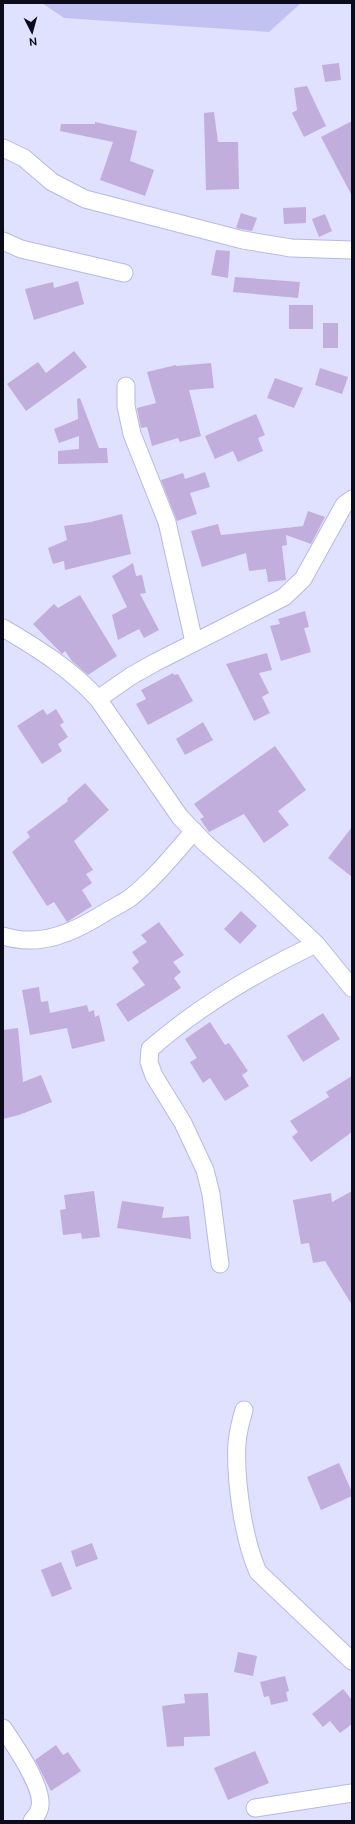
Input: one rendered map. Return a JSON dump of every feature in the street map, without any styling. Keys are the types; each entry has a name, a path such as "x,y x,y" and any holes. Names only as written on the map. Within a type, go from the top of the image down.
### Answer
{"street":[{"path":"3,148 24,158 52,182 85,199 244,240 291,248 352,250"},
{"path":"3,241 28,251 124,273"},
{"path":"126,386 126,406 132,434 167,522 194,642"},
{"path":"98,700 131,676 194,642 284,598 303,579 344,505 352,499"},
{"path":"3,628 63,667 98,700 180,817 316,944 352,988"},
{"path":"3,936 18,941 33,940 55,937 76,930 130,898 194,831"},
{"path":"220,1264 211,1194 205,1170 183,1123 154,1076 149,1062 150,1050 187,1019 237,986 316,944"},
{"path":"244,1410 237,1441 237,1464 244,1520 258,1572 352,1661"},
{"path":"3,1729 37,1786 40,1797 40,1810 32,1821"},
{"path":"255,1808 352,1792"}],"shaded area":[{"path":"42,3 301,3 269,32 64,18"}],"building":[{"path":"339,63 341,80 325,82 322,65"},
{"path":"307,86 326,126 304,137 292,113 297,110 294,88"},
{"path":"214,112 218,142 238,142 239,189 206,190 204,113"},
{"path":"352,121 352,196 321,137"},
{"path":"95,122 137,131 130,161 154,170 145,196 100,180 113,142 60,131 61,124 95,124"},
{"path":"306,207 306,223 284,224 283,208"},
{"path":"241,213 257,218 252,231 236,228"},
{"path":"325,214 332,231 319,237 312,219"},
{"path":"216,250 230,251 228,278 211,275"},
{"path":"235,277 300,282 298,298 233,292"},
{"path":"78,281 84,304 34,320 25,289 53,282 54,288"},
{"path":"289,305 313,305 313,329 289,329"},
{"path":"323,323 338,323 338,348 323,348"},
{"path":"74,351 87,367 26,411 7,384 38,362 46,373"},
{"path":"211,363 214,388 189,390 201,436 180,442 178,438 152,446 147,427 141,428 137,408 156,403 147,372 176,365"},
{"path":"320,368 348,377 342,394 315,385"},
{"path":"275,378 303,388 294,408 267,398"},
{"path":"80,398 99,448 107,448 108,463 58,464 58,451 79,449 79,436 59,443 54,429 78,419 77,399"},
{"path":"256,414 265,435 258,438 263,451 238,462 233,451 215,459 205,436"},
{"path":"205,472 210,487 190,493 197,514 177,521 161,480 183,473 185,479"},
{"path":"308,511 325,517 311,544 286,535 287,545 282,546 286,580 268,582 266,569 249,571 246,553 202,567 191,531 218,524 221,535 303,526"},
{"path":"122,514 131,554 65,570 64,561 53,564 48,548 67,540 64,526 91,522"},
{"path":"133,563 136,576 142,575 146,593 140,594 159,630 144,638 139,629 118,640 112,615 127,607 112,576"},
{"path":"80,595 117,656 88,675 72,661 65,651 62,654 33,624 54,604 58,608"},
{"path":"305,611 309,627 304,628 311,652 281,661 270,626 280,624 278,619"},
{"path":"267,653 272,670 259,673 269,693 262,697 270,713 254,721 226,664"},
{"path":"173,673 174,675 178,674 193,701 148,725 136,704 146,699 141,690"},
{"path":"43,709 47,715 56,709 64,722 60,725 68,737 58,744 62,751 42,764 17,726"},
{"path":"203,722 213,740 185,755 176,739"},
{"path":"275,746 306,790 278,811 289,825 264,843 244,814 209,832 200,819 204,817 194,804"},
{"path":"85,783 109,810 74,841 93,870 86,874 92,883 82,890 92,906 67,922 54,902 47,906 12,852 30,837 27,832 68,801 67,799"},
{"path":"352,827 352,877 328,858"},
{"path":"241,911 257,926 240,944 224,929"},
{"path":"159,922 184,955 173,962 181,972 174,978 181,988 128,1022 116,1004 145,985 132,968 139,962 132,952 147,942 141,935"},
{"path":"39,987 41,1002 48,1001 50,1013 87,1005 89,1012 94,1010 95,1017 99,1015 105,1041 72,1049 67,1028 30,1035 22,990"},
{"path":"323,1013 340,1039 303,1062 287,1036"},
{"path":"210,1022 225,1045 229,1043 248,1071 242,1075 249,1086 225,1101 210,1078 203,1083 190,1062 197,1058 185,1039"},
{"path":"18,1028 23,1082 41,1075 52,1102 19,1115 3,1119 3,1030"},
{"path":"352,1076 352,1132 311,1162 292,1137 298,1132 290,1121 329,1097 326,1092"},
{"path":"94,1191 100,1237 82,1239 81,1233 63,1235 60,1210 66,1209 64,1195"},
{"path":"352,1191 352,1305 325,1261 313,1263 309,1243 301,1244 293,1200 331,1193 332,1202"},
{"path":"122,1201 164,1207 162,1218 189,1216 191,1239 117,1228"},
{"path":"339,1463 352,1492 352,1496 321,1510 307,1477"},
{"path":"92,1543 98,1559 76,1567 71,1551"},
{"path":"61,1562 72,1589 52,1597 41,1570"},
{"path":"238,1652 257,1656 253,1676 234,1672"},
{"path":"285,1676 289,1691 286,1692 288,1701 271,1705 269,1696 264,1697 260,1682"},
{"path":"343,1689 352,1700 352,1724 340,1733 330,1721 323,1727 312,1714"},
{"path":"208,1693 210,1736 184,1737 184,1746 167,1747 162,1706 185,1703 184,1694"},
{"path":"56,1745 63,1755 68,1752 81,1771 51,1791 35,1760"},
{"path":"255,1751 269,1783 228,1800 214,1768"}]}
